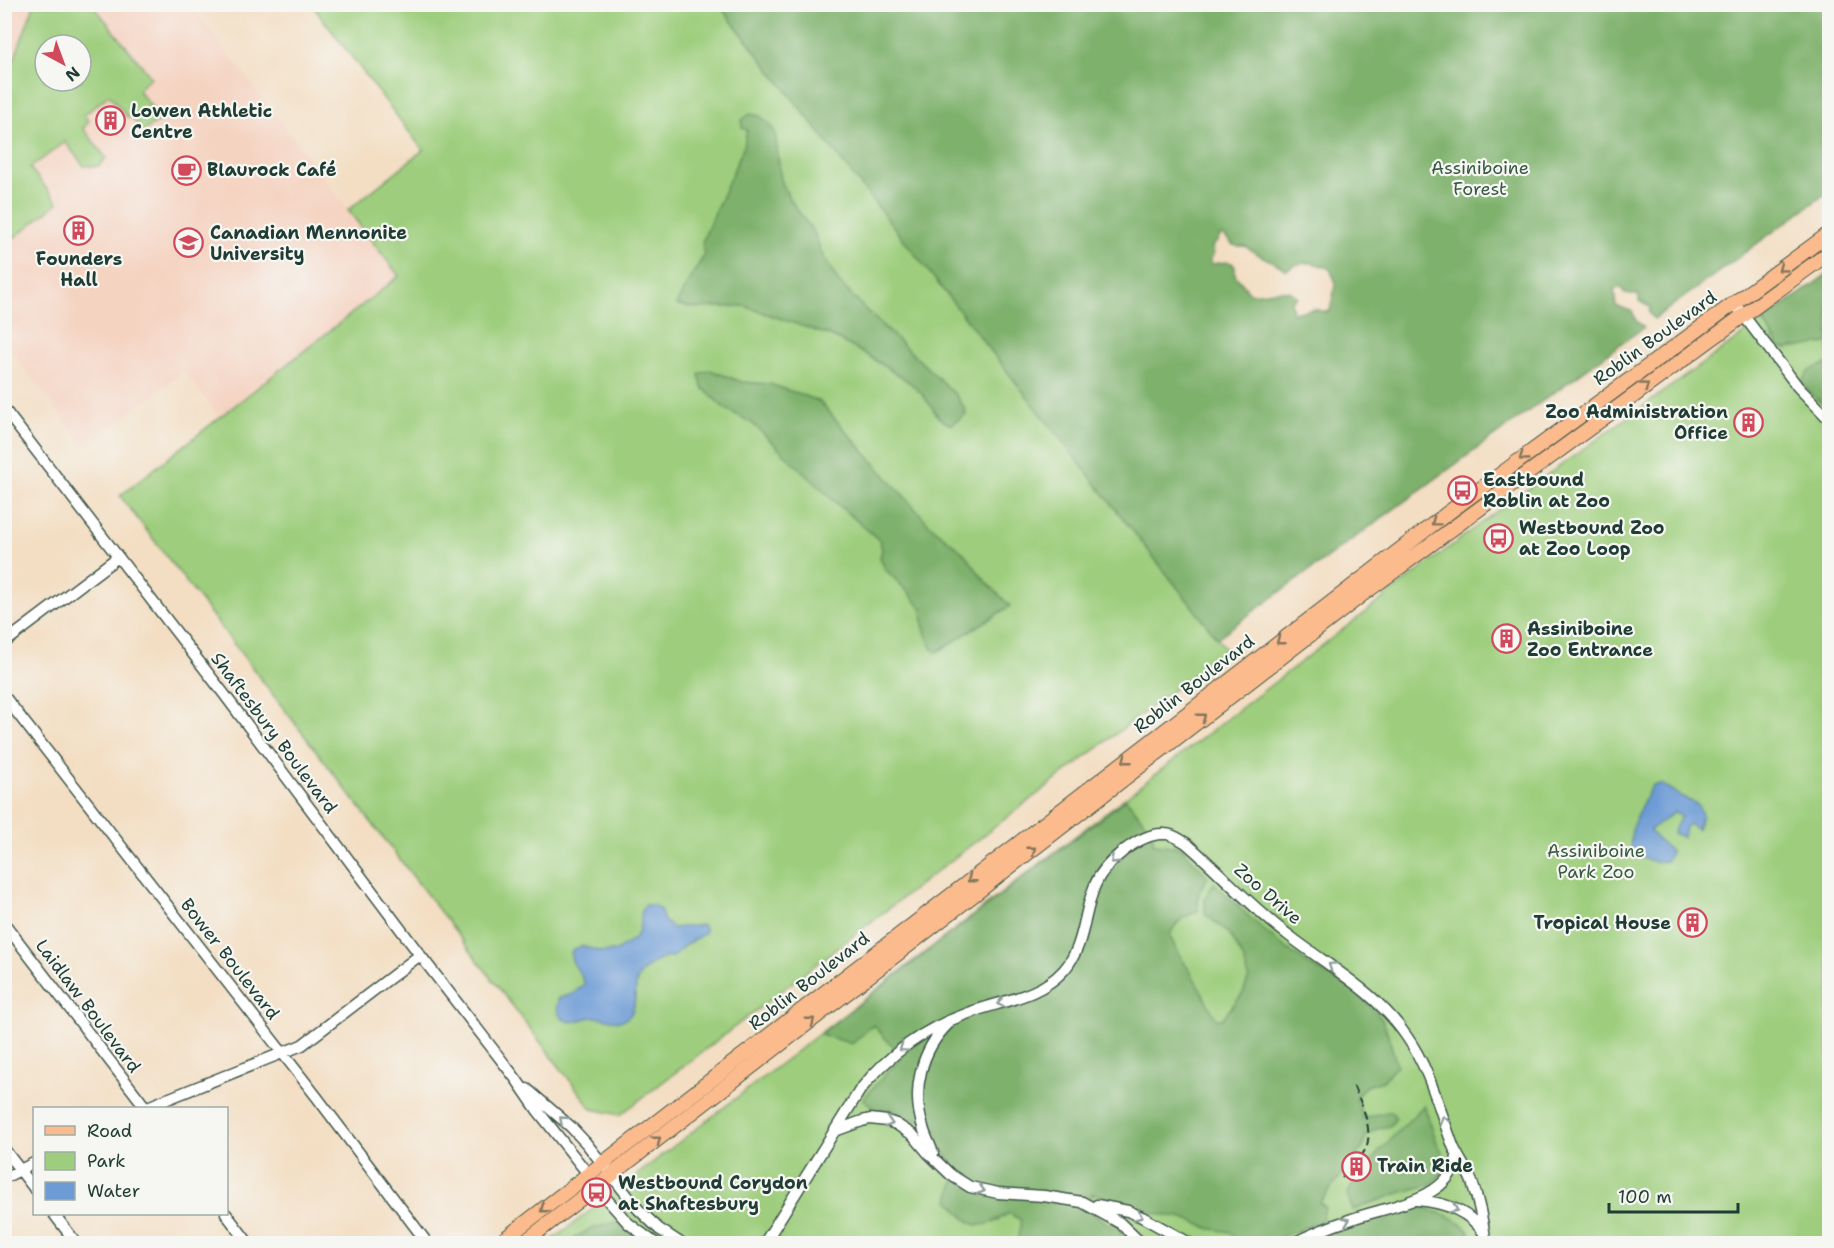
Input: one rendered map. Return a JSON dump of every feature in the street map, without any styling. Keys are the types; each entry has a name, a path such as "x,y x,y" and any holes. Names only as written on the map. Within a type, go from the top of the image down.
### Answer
{"main road":[{"name":"Roblin Boulevard","path":"498,1244 1445,514 1830,233"},
{"name":"Roblin Boulevard","path":"522,1244 1363,594 1830,252"}],"street":[{"path":"1734,303 1802,392 1830,420"},
{"name":"Shaftesbury Boulevard","path":"4,408 231,703 420,956 516,1079 538,1112 617,1212 656,1244"},
{"path":"4,642 118,557"},
{"name":"Bower Boulevard","path":"4,696 428,1244"},
{"name":"Zoo Drive","path":"764,1244 860,1090 883,1064 919,1037 946,1021 1034,992 1054,980 1072,960 1077,950 1092,892 1105,869 1137,842 1165,834 1173,836 1192,848 1262,914 1369,994 1392,1017 1409,1040 1428,1074 1457,1157 1471,1179 1484,1220 1486,1238"},
{"name":"Laidlaw Boulevard","path":"4,923 144,1107"},
{"path":"147,1107 302,1045 420,956"},
{"path":"934,1157 920,1116 919,1083 923,1062 931,1044 953,1019"},
{"name":"Shaftesbury Boulevard","path":"516,1079 571,1127 649,1220 682,1244"},
{"path":"834,1131 870,1119 887,1121 913,1135 951,1175 970,1187 985,1191 1082,1202 1135,1214 1191,1244"},
{"path":"4,1149 33,1187"},
{"path":"1416,1200 1446,1180 1455,1167 1457,1157"},
{"path":"4,1178 33,1163"},
{"path":"1292,1244 1351,1219 1416,1200 1434,1201 1457,1210 1475,1221 1486,1238"},
{"path":"1082,1202 1120,1223 1142,1244"},
{"path":"55,1215 77,1244"},
{"path":"227,1215 249,1244"}],"shaded area":[{"name":"Canadian Mennonite University","path":"5,5 191,5 399,276 219,417 184,371 85,447 5,343"}],"green space":[{"path":"34,5 93,5 151,77 138,90 161,119 143,132 131,116 128,118 109,95 84,115 89,122 83,128 106,158 99,166 84,166 65,142 30,168 58,203 5,245 5,85"},
{"path":"312,5 723,5 1226,649 620,1115 592,1109 120,496 399,276 348,210 423,150"},
{"name":"Assiniboine Forest","path":"719,5 1829,5 1829,191 1654,319 1649,313 1650,307 1639,301 1639,295 1625,293 1620,287 1614,289 1616,306 1631,311 1636,321 1644,327 1217,638","holes":["1223,235 1233,245 1245,246 1287,270 1303,263 1330,269 1336,283 1330,311 1314,309 1293,313 1291,302 1297,297 1288,291 1250,293 1235,275 1235,267 1232,263 1212,264 1210,261 1214,253 1212,246"]},
{"path":"750,114 760,116 775,132 781,180 789,198 815,234 821,252 838,281 955,394 964,407 966,414 951,425 940,419 923,395 909,382 867,355 831,336 744,306 695,308 676,305 704,256 702,242 744,146 747,130 742,128 742,120"},
{"name":"Assiniboine Park Zoo","path":"1829,273 1829,1243 547,1244 1486,519"},
{"path":"1829,273 1829,341 1787,349 1779,347 1763,321"},
{"path":"1829,363 1829,410 1801,384 1812,370"},
{"path":"710,370 742,382 770,384 819,401 929,524 965,554 982,577 1010,606 937,652 931,648 923,624 922,609 885,569 880,557 882,550 880,541 752,423 724,408 702,387 699,374"},
{"path":"1126,799 1151,830 1154,844 1181,847 1208,877 1199,891 1198,911 1181,920 1174,927 1170,936 1216,1019 1222,1019 1243,993 1249,977 1243,958 1229,933 1205,914 1205,899 1214,883 1280,944 1366,1000 1381,1018 1388,1034 1397,1065 1383,1081 1366,1086 1356,1097 1363,1118 1391,1111 1396,1118 1390,1126 1379,1128 1366,1135 1362,1149 1320,1202 1325,1208 1322,1221 1266,1243 1239,1243 1230,1232 1207,1228 1184,1218 1157,1214 1092,1193 1090,1211 1124,1235 1129,1243 1017,1243 1021,1220 1009,1213 989,1224 969,1222 949,1200 957,1171 936,1140 929,1122 910,1123 893,1110 877,1110 863,1099 902,1056 873,1025 852,1044 820,1034"},
{"path":"1424,1105 1437,1143 1449,1164 1445,1171 1429,1185 1353,1210 1347,1194 1355,1182 1383,1148"},
{"path":"1417,1207 1452,1218 1466,1228 1474,1243 1316,1244 1316,1240 1353,1224"},
{"path":"618,1221 643,1243 566,1244 588,1230"}],"water":[{"path":"1661,784 1698,805 1702,815 1697,829 1689,824 1685,827 1683,837 1673,833 1681,816 1675,812 1650,830 1671,852 1666,861 1657,862 1644,859 1632,852 1631,835 1636,818 1652,786"},
{"path":"645,905 652,905 660,909 664,921 673,928 702,925 705,933 685,945 673,957 659,960 642,972 638,978 633,1008 628,1017 620,1021 595,1017 571,1022 563,1019 557,1009 559,998 572,994 584,985 572,960 572,950 582,946 602,952 616,951 635,938"}],"railway":[{"path":"1342,1178 1361,1156 1368,1140 1365,1115 1352,1083"}],"place":[{"name":"Lowen Athletic Centre","path":"110,121"},
{"name":"Blaurock Café","path":"186,170"},
{"name":"Founders Hall","path":"79,230"},
{"name":"Canadian Mennonite University","path":"189,243"},
{"name":"Zoo Administration Office","path":"1749,422"},
{"name":"Eastbound Roblin at Zoo","path":"1462,490"},
{"name":"Westbound Zoo at Zoo Loop","path":"1498,538"},
{"name":"Assiniboine Zoo Entrance","path":"1506,639"},
{"name":"Tropical House","path":"1692,923"},
{"name":"Train Ride","path":"1356,1166"},
{"name":"Westbound Corydon at Shaftesbury","path":"597,1193"}]}
